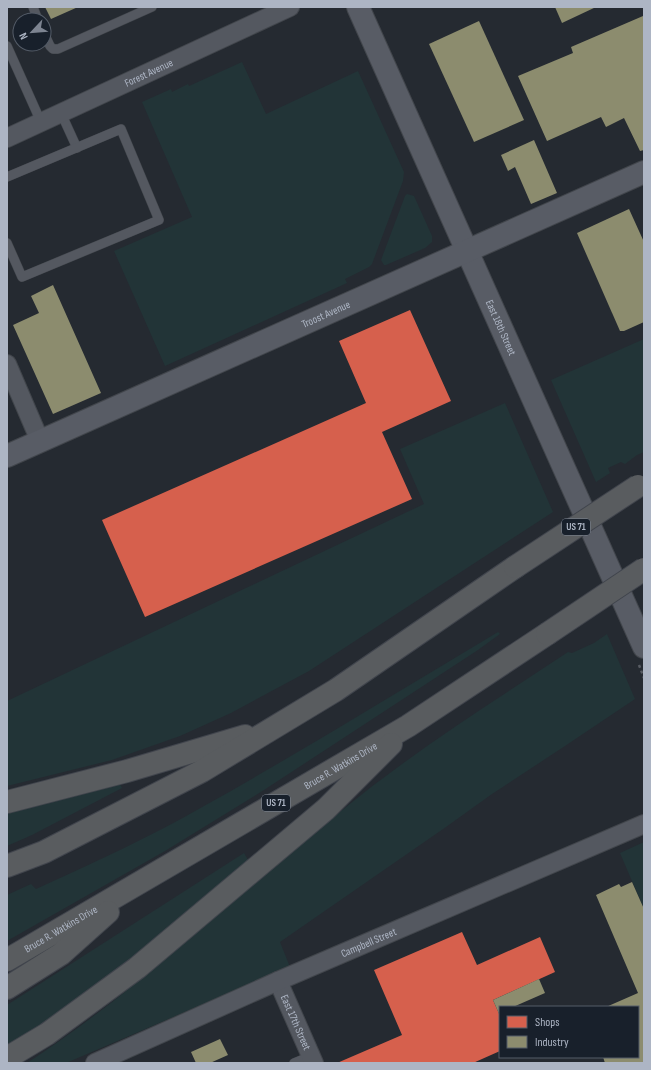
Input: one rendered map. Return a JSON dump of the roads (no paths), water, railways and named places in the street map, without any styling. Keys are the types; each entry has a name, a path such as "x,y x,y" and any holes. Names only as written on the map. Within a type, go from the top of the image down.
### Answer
{"highway":[{"name":"US 71","path":"7,866 44,852 196,774 275,727 336,690 515,567 641,484"},
{"name":"Bruce R. Watkins Drive","path":"7,960 408,726 644,569"},
{"path":"7,1058 47,1034 143,963 326,809 363,774 408,726"},
{"path":"7,802 127,771 275,727"},
{"path":"7,988 61,954 144,880"}],"main road":[{"name":"East 18th Street","path":"358,7 644,647"},
{"name":"Troost Avenue","path":"7,456 644,172"}],"street":[{"name":"Forest Avenue","path":"7,138 290,7"},
{"path":"7,364 40,441"},
{"name":"Campbell Street","path":"95,1063 278,981 644,824"},
{"name":"East 17th Street","path":"278,981 312,1059"}],"lane":[{"path":"52,48 58,49 152,7"},
{"path":"7,46 41,122"},
{"path":"61,113 77,148"},
{"path":"7,177 121,129 159,220 22,276 7,243"},
{"path":"294,1063 312,1059"}]}
